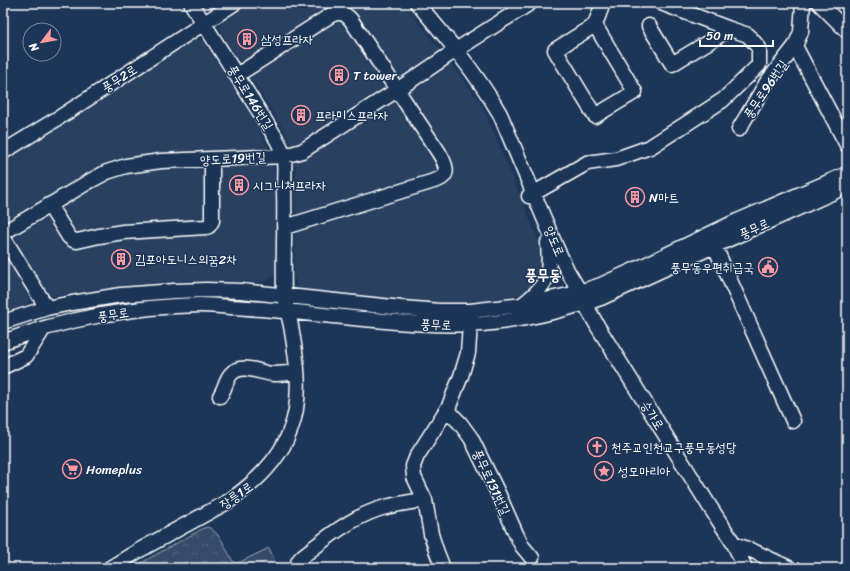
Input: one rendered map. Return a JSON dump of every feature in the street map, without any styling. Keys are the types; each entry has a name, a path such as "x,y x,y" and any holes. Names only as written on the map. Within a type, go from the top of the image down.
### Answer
{"street":[{"name":"풍무로146번길","path":"191,3 238,75 274,135 284,156 284,296"},
{"name":"풍무2로","path":"3,152 48,125 235,3"},
{"name":"양도로","path":"410,3 454,52"},
{"name":"양도로","path":"417,3 454,52 495,115 579,297"},
{"name":"양도로19번길","path":"3,233 90,181 116,168 155,162 284,156 295,154 307,148 454,52 515,7 530,3"},
{"path":"595,25 635,92 595,116 556,50 595,25 603,3"},
{"path":"532,194 587,163 616,159 650,147 723,100 760,65 759,48 748,36 661,3"},
{"name":"풍무로96번길","path":"739,129 767,82 795,46 800,32 803,3"},
{"path":"819,3 847,31"},
{"path":"238,75 331,15 336,13 344,14 351,20 440,154 446,170 443,177 434,181 285,227"},
{"path":"649,26 672,64 730,29"},
{"path":"795,46 847,145"},
{"path":"50,205 70,237 77,241 123,232 206,228 212,221 212,160"},
{"name":"풍무로","path":"712,240 735,222 847,174"},
{"name":"풍무로","path":"3,322 47,308 72,303 121,295 174,291 241,291 440,311 470,311 579,297 619,290 712,240 847,186"},
{"name":"양도로","path":"532,194 555,258 579,297"},
{"path":"3,237 47,308"},
{"path":"712,240 793,421"},
{"path":"522,305 536,293 545,282 548,275 548,242"},
{"name":"장릉1로","path":"110,568 243,492 265,471 284,444 291,431 298,395 294,347 284,296"},
{"name":"풍무로","path":"3,342 44,328 94,317 165,307 201,305 248,307 365,320 429,324 470,324 532,317 579,297"},
{"name":"승가로","path":"579,297 734,544 745,568"},
{"path":"442,568 431,534 425,500 414,477 413,466 417,456 447,410 461,376 469,342 470,324"},
{"path":"3,367 26,356 44,328"},
{"path":"3,359 31,348"},
{"path":"220,396 232,372 242,368 276,374 297,372"},
{"name":"풍무로131번길","path":"447,410 460,423 471,438 522,546 532,558"},
{"path":"298,568 297,565 299,560 303,556 361,516 387,506 425,500"},
{"path":"734,544 754,551 789,568"}],"shaded area":[{"path":"246,3 400,3 411,13 480,102 485,112 544,253 545,272 530,291 508,297 471,302 442,303 327,294 305,291 299,288 294,276 296,172 293,149 288,137 225,39 220,28 223,19"},
{"path":"199,39 206,44 257,126 270,152 274,172 275,188 276,270 270,279 257,282 159,282 54,296 50,295 37,278 3,224 3,160 186,44"},
{"path":"3,252 29,297 26,305 3,314"}],"green space":[{"path":"208,527 217,534 233,561 236,563 269,548 278,568 132,568 204,528"}],"place":[{"name":"삼성프라자","path":"247,39"},
{"name":"T tower","path":"339,75"},
{"name":"프라미스프라자","path":"301,115"},
{"name":"시그니쳐프라자","path":"239,185"},
{"name":"N마트","path":"635,197"},
{"name":"김포아도니스의꿈2차","path":"121,259"},
{"name":"풍무동우편취급국","path":"768,267"},
{"name":"천주교인천교구풍무동성당","path":"597,447"},
{"name":"Homeplus","path":"72,469"},
{"name":"성모마리아","path":"604,471"}],"district":[{"name":"풍무동","path":"543,275"}]}
